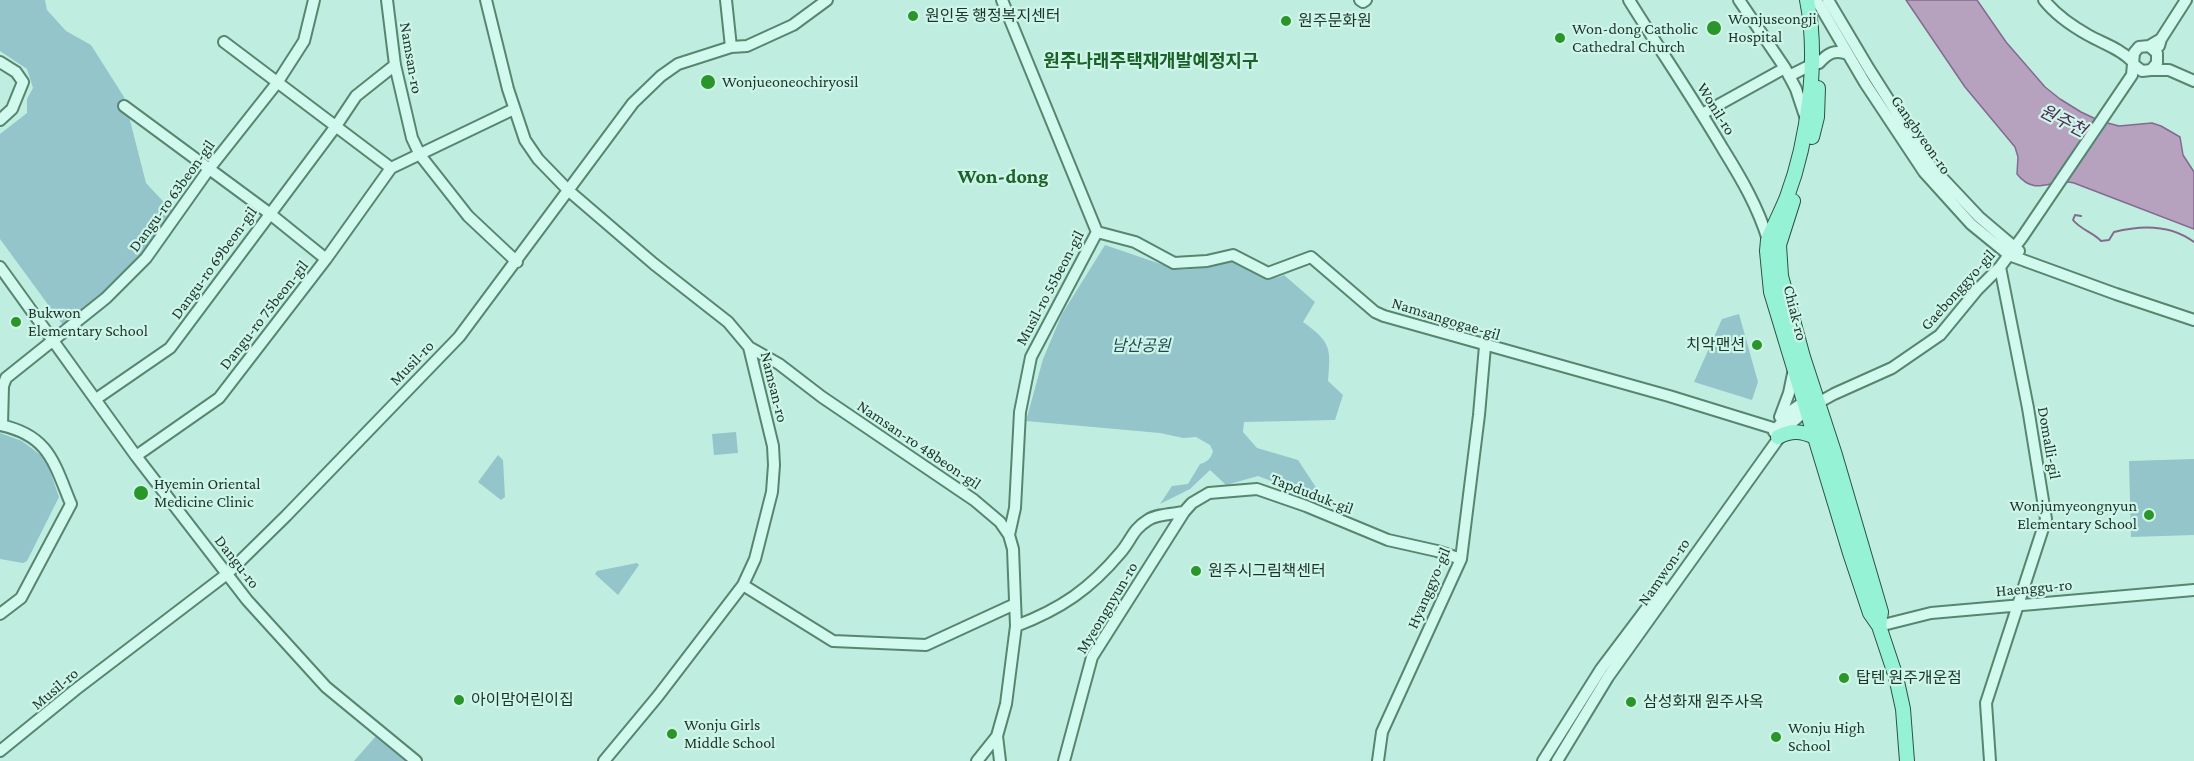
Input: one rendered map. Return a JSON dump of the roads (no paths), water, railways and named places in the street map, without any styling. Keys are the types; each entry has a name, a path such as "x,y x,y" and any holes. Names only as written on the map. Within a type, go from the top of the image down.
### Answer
{"main road":[{"name":"Chiak-ro","path":"1817,0 1815,64 1817,117 1802,175 1779,245 1781,276 1811,403 1815,437 1860,585 1870,613 1879,626 1896,677 1903,709 1907,761"},
{"name":"Chiak-ro","path":"1815,64 1807,122 1792,180 1768,240 1767,251 1772,292 1794,369 1835,454 1881,612 1879,626"},
{"path":"1777,433 1789,432 1815,437"}],"street":[{"name":"Dangu-ro 63beon-gil","path":"1,425 3,386 6,378 106,298 146,258 209,169 277,83 304,41 314,0"},
{"name":"Namsan-ro","path":"387,0 395,65 412,138 420,155 468,216 517,262"},
{"name":"Namsan-ro","path":"486,0 514,109 525,140 538,159 569,190 654,264 728,322 749,347 773,446 772,492 755,559 743,585 658,696 604,761"},
{"path":"726,0 731,47"},
{"name":"Musil-ro","path":"0,751 75,690 227,574 286,516 459,337 633,103 661,76 678,64 731,47 747,46 793,25 827,0"},
{"name":"Musil-ro 55beon-gil","path":"1002,0 1097,232 1031,357 1020,412 1015,508 1009,535"},
{"path":"1360,0 1363,2 1366,0"},
{"name":"Wonil-ro","path":"1629,0 1702,114 1756,207 1768,240"},
{"path":"1739,0 1787,72 1796,89 1807,122"},
{"name":"Gangbyeon-ro","path":"1817,0 1864,83 1924,172 1963,215 2029,261 2194,320"},
{"name":"Gangbyeon-ro","path":"1817,0 1869,69 1930,165 2012,251"},
{"path":"2044,0 2065,20 2088,35 2122,51 2138,68 2169,70 2194,81"},
{"path":"2138,68 2134,53 2151,51 2186,0"},
{"path":"224,42 391,168 514,109"},
{"path":"1702,114 1787,72 1815,64 1828,54 1841,51 1848,54"},
{"path":"2122,51 2151,51 2169,70"},
{"path":"2138,68 2155,67 2151,51"},
{"path":"0,63 16,72 23,82 12,109 0,120"},
{"name":"Dangu-ro 69beon-gil","path":"96,399 170,348 356,96 395,65"},
{"name":"Gaebonggyo-gil","path":"1811,403 1892,368 1940,335 2012,251 2138,68"},
{"path":"124,106 269,213 326,259"},
{"name":"Dangu-ro 75beon-gil","path":"136,456 219,398 326,259 391,168"},
{"name":"Namsangogae-gil","path":"1097,232 1135,242 1174,263 1207,261 1233,255 1268,273 1311,258 1375,312 1422,328 1657,393 1777,433"},
{"name":"Dangu-ro","path":"0,267 136,456 247,600 310,671 360,716 416,761"},
{"name":"Domalli-gil","path":"1990,761 1986,703 2046,519 2028,408 2000,267"},
{"name":"Hyanggyo-gil","path":"1378,761 1382,732 1461,560 1479,416 1485,346"},
{"name":"Namsan-ro 48beon-gil","path":"749,347 779,364 822,397 974,500 1000,522 1009,535"},
{"path":"1777,433 1794,369"},
{"name":"Namwon-ro","path":"1543,761 1601,669 1777,433 1811,403"},
{"path":"0,614 21,598 71,504 50,454 20,430 1,425"},
{"name":"Namwon-ro","path":"1557,761 1608,677 1777,433"},
{"name":"Tapduduk-gil","path":"1016,626 1042,616 1071,600 1123,550 1133,531 1150,518 1184,512 1192,503 1209,493 1257,489 1306,506 1388,540 1437,551 1461,560"},
{"name":"Myeongnyun-ro","path":"1064,761 1092,657 1184,512"},
{"path":"1000,761 997,736 1006,704 1016,626 1013,549 1009,535"},
{"path":"743,585 833,641 926,645 1015,604"},
{"name":"Haenggu-ro","path":"1879,626 1931,613 2194,590"},
{"path":"977,761 997,736"}],"water":[{"name":"원주천","path":"1906,0 1977,0 2006,42 2045,87 2060,99 2100,121 2119,126 2152,123 2180,137 2183,155 2194,172 2194,229 2074,183 2058,182 2038,186 2024,181 2017,174 2018,157 2015,147 1965,87"}],"waterway":[{"path":"2081,216 2075,215 2073,220 2101,241 2109,240 2114,232 2145,227 2175,232 2194,242"}],"place":[{"name":"원인동 행정복지센터","path":"913,16"},
{"name":"원주문화원","path":"1286,21"},
{"name":"Wonjuseongji Hospital","path":"1714,28"},
{"name":"Won-dong Catholic Cathedral Church","path":"1560,38"},
{"name":"Wonjueoneochiryosil","path":"708,82"},
{"name":"Bukwon Elementary School","path":"16,322"},
{"name":"치악맨션","path":"1757,345"},
{"name":"Hyemin Oriental Medicine Clinic","path":"141,493"},
{"name":"Wonjumyeongnyun Elementary School","path":"2149,515"},
{"name":"원주시그림책센터","path":"1196,571"},
{"name":"탑텐 원주개운점","path":"1844,678"},
{"name":"아이맘어린이집","path":"459,700"},
{"name":"삼성화재 원주사옥","path":"1631,702"},
{"name":"Wonju Girls Middle School","path":"672,734"},
{"name":"Wonju High School","path":"1776,737"}],"district":[{"name":"원주나래주택재개발예정지구","path":"1151,61"},
{"name":"Won-dong","path":"1003,177"}],"park label":[{"name":"남산공원","path":"1141,346"}]}
